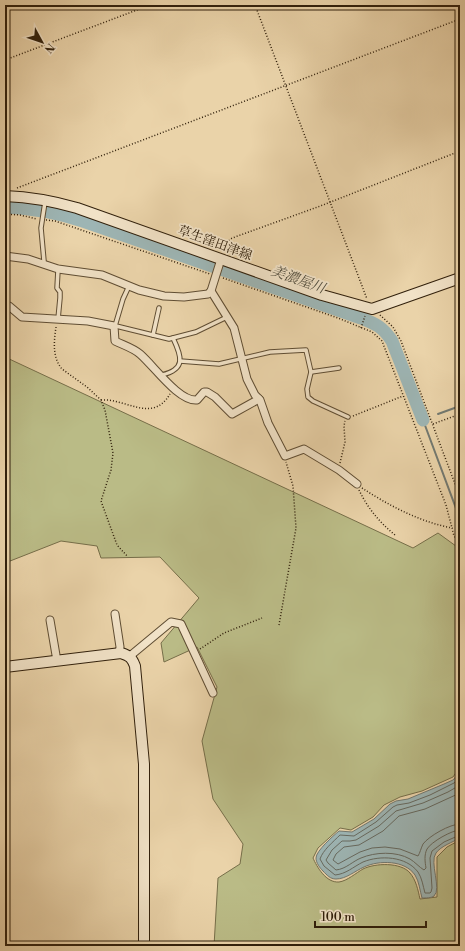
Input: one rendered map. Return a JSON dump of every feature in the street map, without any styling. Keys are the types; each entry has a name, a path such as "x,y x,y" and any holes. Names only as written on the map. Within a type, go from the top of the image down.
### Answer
{"main road":[{"name":"草生窪田津線","path":"6,196 25,197 45,203 94,213 369,312"},
{"path":"369,312 460,278"},
{"path":"5,667 119,654 130,656 135,666 144,764 144,946"}],"street":[{"path":"5,256 28,259 58,268 102,275 154,294 171,297 208,294 211,291 220,258"},
{"path":"211,291 234,328 247,379 255,395 259,399 268,423 285,456 304,449 339,470 357,484"},
{"path":"5,306 9,306 22,317 88,322 115,326 115,341 139,353 174,388 193,401 197,400 204,392 207,392 215,397 232,414 259,399"},
{"path":"116,614 120,647 119,654"},
{"path":"50,620 57,661"},
{"path":"130,656 171,622 181,624 213,693"}],"lane":[{"path":"42,264 44,261 41,228 45,203"},
{"path":"56,319 60,298 60,292 57,288 58,268"},
{"path":"129,286 115,326 153,335 174,338 196,332 227,317"},
{"path":"153,335 159,308"},
{"path":"162,375 175,370 180,361 180,354 174,338"},
{"path":"180,361 219,364 270,352 306,350 311,372 307,389 308,397 313,401 348,417"},
{"path":"311,372 339,368"}],"path":[{"path":"5,60 150,5"},
{"path":"255,5 330,201 369,312 389,323 399,336 460,497"},
{"path":"6,196 15,188 460,19"},
{"path":"220,258 230,239 460,151"},
{"path":"5,214 20,215 55,222 227,279 338,318 372,332 382,341 446,504 454,536 460,543"},
{"path":"361,327 369,312"},
{"path":"56,319 54,344 56,359 59,365 101,400 105,410 113,453 111,470 101,501 117,544 128,557"},
{"path":"101,400 109,400 137,408 151,408 159,406 166,400 174,388"},
{"path":"339,470 345,442 346,418 403,396"},
{"path":"433,424 460,414"},
{"path":"279,625 296,524 293,486 285,456"},
{"path":"357,484 375,496 413,515 439,526 452,528"},
{"path":"357,484 359,491 371,511 395,535"},
{"path":"194,652 228,630 262,618"}],"green space":[{"path":"5,357 413,548 438,533 460,549 460,767 453,777 422,791 400,797 384,805 373,817 351,830 340,828 318,848 313,858 323,874 334,882 345,880 368,867 394,865 401,867 406,869 414,879 420,899 437,897 437,857 447,847 460,840 460,946 214,946 218,878 240,864 243,844 213,799 202,741 217,687 197,647 164,662 161,643 199,598 160,557 101,558 97,546 61,541 5,563"}],"water":[{"path":"460,772 460,838 444,846 436,853 434,857 437,888 433,897 422,898 415,875 405,866 398,864 384,862 377,863 340,879 332,878 318,865 316,858 317,855 325,844 339,831 352,832 374,819 390,804 396,801 408,799 453,780"}],"waterway":[{"name":"美濃屋川","path":"5,207 45,211 83,221 375,324 382,329 392,341 423,420"},
{"path":"438,414 460,406"},
{"name":"美濃屋川","path":"426,419 423,420 460,519"}]}
